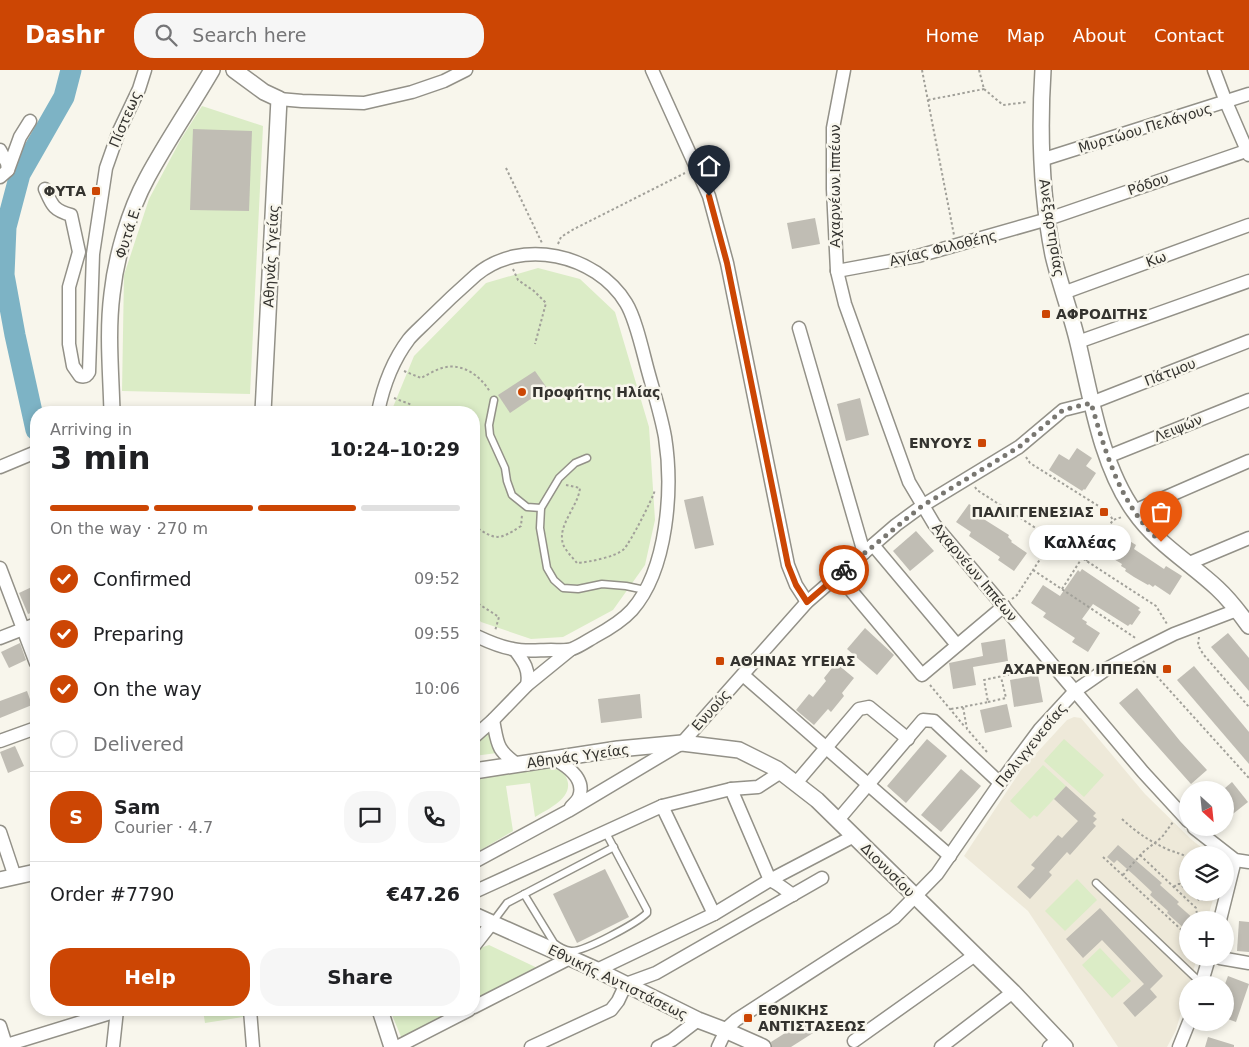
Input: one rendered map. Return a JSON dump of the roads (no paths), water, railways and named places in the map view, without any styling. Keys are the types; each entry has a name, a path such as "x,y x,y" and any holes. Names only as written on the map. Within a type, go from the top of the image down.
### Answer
{"street":[{"name":"Πίστεως","path":"45,189 53,206 60,212 71,214 79,252 69,287 69,344 73,366 80,376 87,376 89,372 93,254 106,168 119,131 145,70"},
{"name":"Φυτά Ε.","path":"112,406 110,340 112,294 119,254 130,219 146,179 212,70"},
{"path":"234,70 264,92 279,99 302,102 364,103 412,92 466,70"},
{"path":"652,70 709,196 727,263 788,565 796,585 807,602"},
{"name":"Αχαρνέων Ιππέων","path":"844,70 833,128 833,188 837,271 845,304 909,482 934,524 1143,772 1179,812"},
{"name":"Ανεξαρτησίας","path":"1043,70 1041,160 1054,256 1078,342 1091,403 1108,456 1125,498 1148,530 1187,564 1243,608 1249,626"},
{"path":"1214,70 1248,152"},
{"name":"Μυρτώου Πελάγους","path":"1041,160 1249,94"},
{"name":"Αθηνάς Υγείας","path":"263,406 279,99"},
{"path":"4,174 20,137 30,121"},
{"path":"0,150 7,163 4,174"},
{"name":"Ρόδου","path":"1048,219 1248,152"},
{"name":"Αγίας Φιλοθέης","path":"837,271 918,256 1048,219"},
{"name":"Κω","path":"1064,293 1249,225"},
{"path":"379,406 393,366 409,340 455,292 483,269 507,258 537,253 562,256 583,265 607,279 627,304 638,334 665,436 668,500 658,561 645,590 632,610 607,630 570,650 527,685 480,732"},
{"path":"1078,342 1249,282"},
{"path":"799,328 868,549 957,645"},
{"name":"Πάτμου","path":"1091,403 1249,341"},
{"name":"Λειψών","path":"1108,456 1249,400"},
{"name":"Ενυούς","path":"480,859 568,811 682,743 807,602 868,549 922,506 1019,447 1063,410 1091,403"},
{"path":"0,467 30,454"},
{"path":"1134,511 1249,461"},
{"path":"1187,564 1249,538"},
{"path":"0,568 30,649"},
{"path":"838,575 922,675 1004,606"},
{"name":"Παλιγγενεσίας","path":"718,1047 727,1028 736,1020 894,918 916,897 937,874 1040,729 1076,691 1108,668 1174,634 1243,608"},
{"path":"0,638 30,627"},
{"path":"480,638 515,650 570,650"},
{"path":"515,650 525,663 529,675 527,685"},
{"path":"743,675 950,856"},
{"path":"796,783 859,709 864,707 869,707 908,739"},
{"path":"493,720 497,742 503,754 518,764"},
{"path":"838,820 923,720 934,720 1000,783"},
{"path":"0,742 30,730"},
{"name":"Αθηνάς Υγείας","path":"480,770 618,749 682,743"},
{"name":"Διονυσίου","path":"682,743 738,750 781,772 796,783 838,820 976,955 1013,992 1058,1044"},
{"path":"554,759 568,766 576,775 580,785 579,796 568,811"},
{"path":"480,889 662,806 730,789 758,787 781,772"},
{"path":"730,789 770,880 780,884 793,895"},
{"path":"662,806 714,914"},
{"path":"0,832 7,879 30,873"},
{"path":"596,970 714,914 770,880 854,836"},
{"path":"1204,836 1235,860 1249,862"},
{"path":"1223,911 1235,860"},
{"path":"531,1047 610,1010 618,1001 626,984 656,973 822,878"},
{"name":"Εθνικής Αντιστάσεως","path":"480,918 626,984 698,1020 763,1047"},
{"path":"480,938 492,923"},
{"path":"854,1042 976,955"},
{"path":"480,1004 570,958"},
{"path":"1234,960 1249,963"},
{"path":"941,1047 1013,992"},
{"path":"0,1026 3,1046 85,1016"},
{"path":"113,1047 116,1016"},
{"path":"250,1016 253,1047"},
{"path":"382,1016 392,1047"},
{"path":"397,1047 457,1016"},
{"path":"658,1047 672,1040 698,1020"},
{"path":"1179,1047 1185,1031"}],"lane":[{"path":"494,400 489,425 490,435 505,468 512,495 527,507 541,508"},
{"path":"587,458 568,468 556,483 541,508 540,528 547,568 554,580 563,588 578,589 602,584 645,590"},
{"path":"524,894 554,943 560,948 572,952 583,949 637,922 647,913 647,910 606,833"},
{"path":"492,923 507,903 614,847"},
{"path":"1096,883 1194,976"}],"waterway":[{"path":"31,406 4,275 6,227 20,174 64,97 71,70"}],"place":[{"name":"ΦΥΤΑ","path":"96,191"},
{"name":"ΑΦΡΟΔΙΤΗΣ","path":"1046,314"},
{"name":"Προφήτης Ηλίας","path":"522,392"},
{"name":"ΕΝΥΟΥΣ","path":"982,443"},
{"name":"ΠΑΛΙΓΓΕΝΕΣΙΑΣ","path":"1104,512"},
{"name":"Καλλέας","path":"1161,542"},
{"name":"ΑΘΗΝΑΣ ΥΓΕΙΑΣ","path":"720,661"},
{"name":"ΑΧΑΡΝΕΩΝ ΙΠΠΕΩΝ","path":"1167,669"},
{"name":"ΕΘΝΙΚΗΣ ΑΝΤΙΣΤΑΣΕΩΣ","path":"748,1018"}]}
